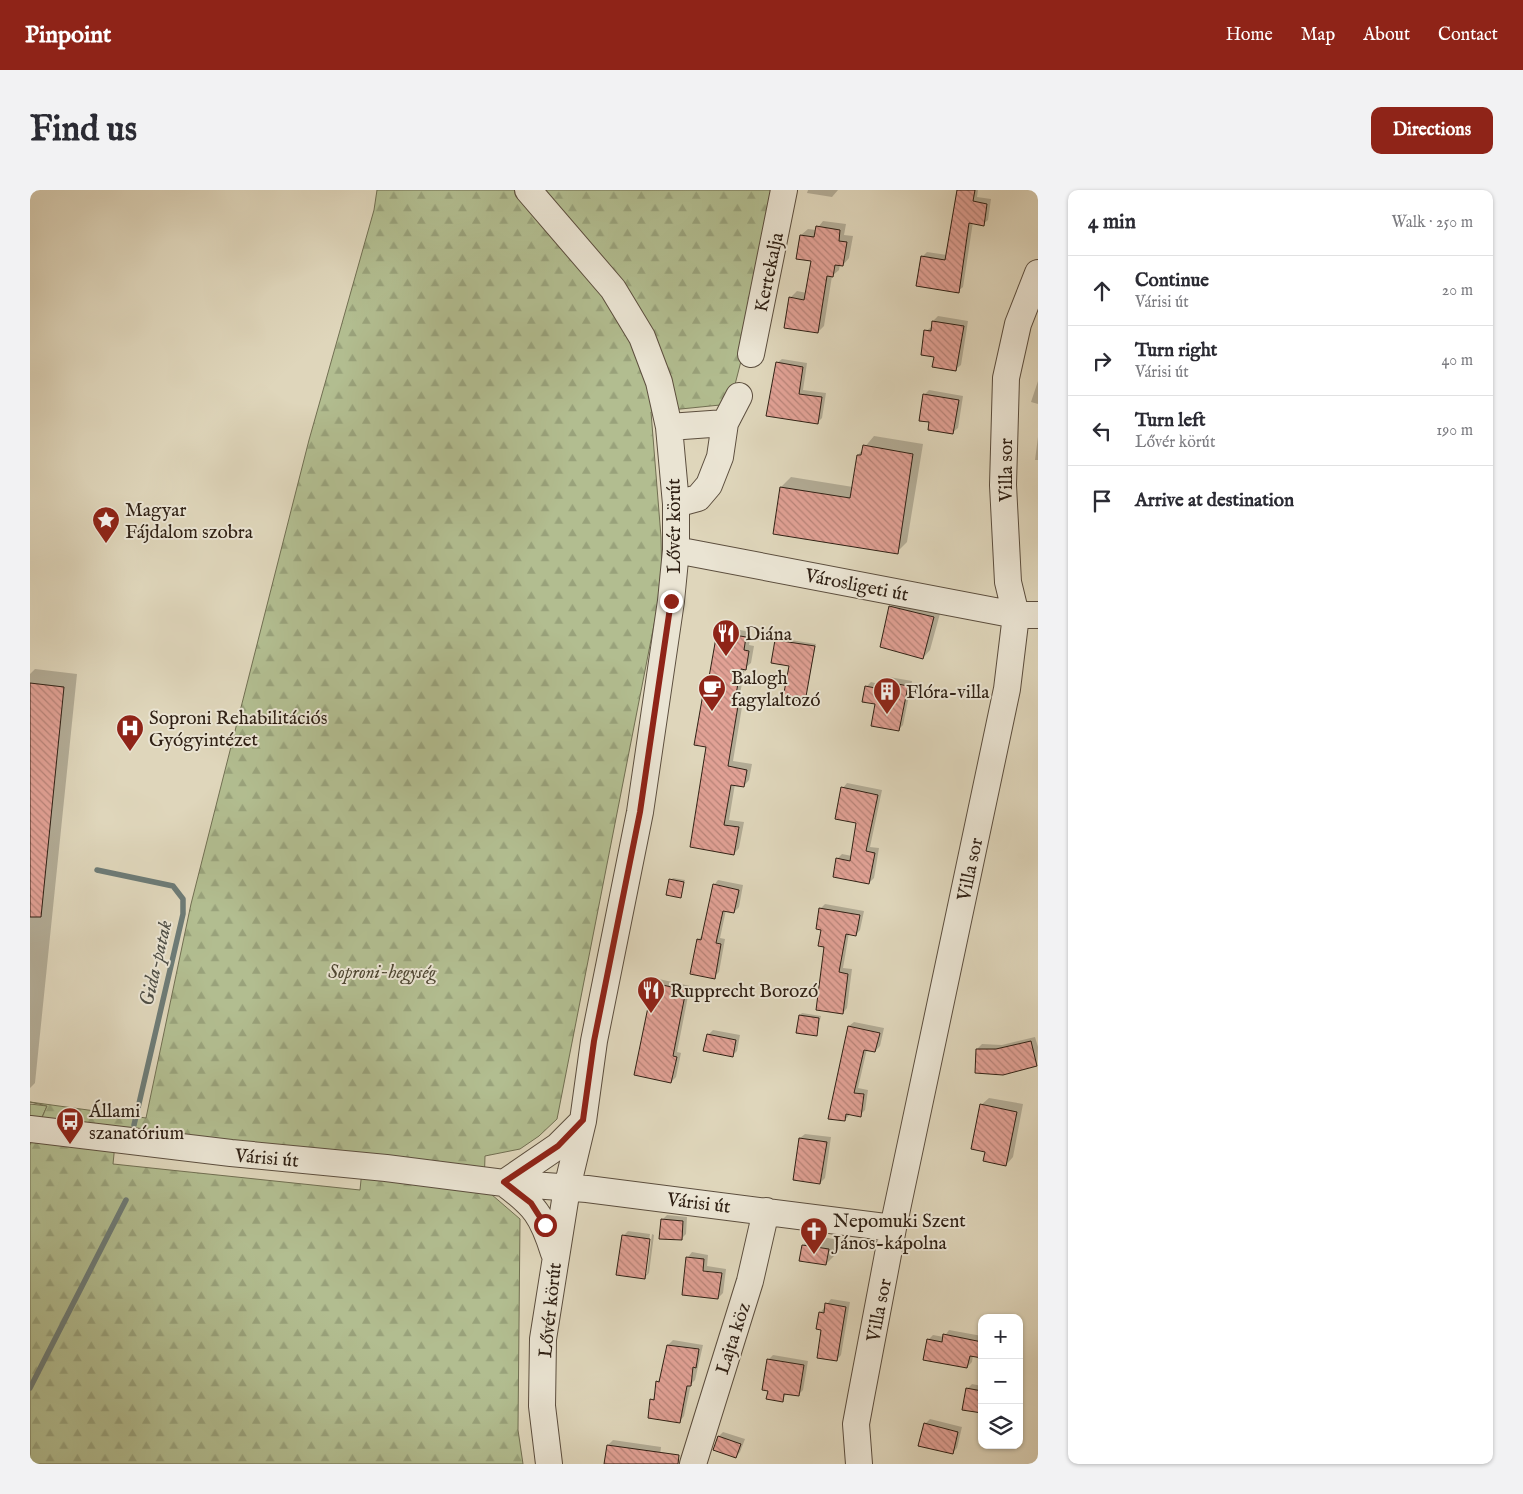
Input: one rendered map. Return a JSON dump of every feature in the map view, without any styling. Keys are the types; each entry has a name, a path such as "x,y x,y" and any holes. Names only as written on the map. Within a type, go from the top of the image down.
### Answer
{"street":[{"name":"Lővér körút","path":"528,190 613,289 642,337 659,382 669,427 676,504 676,550 671,601 640,812 594,1041 583,1120 554,1255 543,1349 542,1406 550,1464"},
{"name":"Kertekalja","path":"751,354 784,190"},
{"name":"Villa sor","path":"859,1464 856,1424 893,1228 1007,690 1027,615 1008,582 1003,485 1006,378 1018,324 1038,273"},
{"path":"676,504 698,498 710,485 720,457 725,424 739,396"},
{"path":"669,427 725,424"},
{"name":"Városligeti út","path":"676,550 1027,615"},
{"path":"554,1255 545,1225 531,1203 504,1182 558,1146 583,1120"},
{"name":"Várisi út","path":"30,1129 231,1154 386,1168 567,1188 893,1228"},
{"name":"Lajta köz","path":"693,1464 750,1281 766,1211"}],"green space":[{"name":"Soproni-hegység","path":"377,190 775,190 749,330 730,404 651,412 661,537 662,584 557,1119 539,1136 520,1149 485,1156 484,1188 520,1219 518,1430 523,1464 30,1464 30,1145 47,1106 30,1102 146,1118 191,904 309,440 374,210","holes":["115,1144 362,1170 360,1190 113,1164"]},
{"path":"30,1104 47,1106 30,1145"}],"building":[{"path":"957,190 975,190 973,201 987,204 984,226 969,223 959,293 916,286 921,256 945,260"},
{"path":"816,226 840,230 839,241 847,242 843,266 835,265 833,277 827,276 818,333 784,328 789,297 804,300 811,261 796,259 800,235 814,237"},
{"path":"932,321 964,326 956,371 932,367 934,357 921,355 924,330 931,331"},
{"path":"776,362 803,367 799,394 822,397 818,424 766,416"},
{"path":"923,394 959,400 953,434 928,430 929,422 919,421"},
{"path":"863,445 913,454 898,554 773,534 780,487 850,498 857,455 861,455"},
{"path":"889,606 934,617 923,659 880,647"},
{"path":"717,632 746,637 744,650 749,651 746,670 741,669 735,699 739,700 728,766 747,770 744,787 731,785 724,825 739,827 734,855 690,847 706,747 694,745 703,694 706,694"},
{"path":"775,640 815,646 805,702 783,698 789,666 771,663"},
{"name":"Flóra-villa","path":"883,681 908,686 899,731 871,726 875,704 862,702 865,686 881,689"},
{"path":"30,683 64,687 41,917 30,917"},
{"path":"841,787 878,795 866,851 875,853 869,884 833,877 836,858 850,861 856,823 835,819"},
{"path":"669,879 684,882 681,898 666,895"},
{"path":"713,884 739,890 734,913 723,911 716,943 721,944 715,979 690,974 697,939 701,940"},
{"path":"819,908 860,915 856,936 846,934 839,972 848,974 843,1014 816,1010 824,947 818,946 821,930 816,929"},
{"path":"653,983 686,990 673,1056 677,1057 671,1083 634,1075"},
{"path":"799,1015 819,1018 817,1036 796,1033"},
{"path":"848,1026 880,1033 875,1052 864,1050 854,1093 864,1094 861,1117 846,1114 845,1121 828,1119"},
{"path":"707,1034 736,1040 733,1057 703,1051"},
{"path":"1031,1041 1037,1066 1003,1075 975,1073 976,1049 996,1049"},
{"path":"980,1104 1017,1112 1006,1166 983,1161 985,1152 971,1149"},
{"path":"799,1138 827,1142 820,1184 793,1180"},
{"path":"661,1219 683,1221 682,1240 659,1239"},
{"path":"622,1235 650,1239 645,1279 616,1275"},
{"name":"Nepomuki Szent János-kápolna","path":"802,1245 829,1249 826,1265 799,1261"},
{"path":"686,1257 704,1259 703,1271 722,1273 718,1299 682,1295"},
{"path":"825,1303 846,1307 837,1361 817,1358 821,1330 816,1329 819,1312 824,1313"},
{"path":"943,1334 978,1341 978,1357 970,1356 967,1368 923,1360 927,1339 942,1342"},
{"path":"667,1345 699,1349 696,1368 693,1367 691,1386 687,1386 680,1423 648,1418 650,1399 654,1400 656,1381 659,1382"},
{"path":"767,1359 804,1365 799,1396 784,1394 783,1402 766,1399 768,1391 762,1390"},
{"path":"966,1388 978,1390 978,1412 962,1410"},
{"path":"924,1423 958,1432 953,1454 918,1446"},
{"path":"718,1436 741,1444 736,1458 713,1450"},
{"path":"607,1445 679,1455 678,1464 604,1464"}],"waterway":[{"name":"Gida-patak","path":"97,870 173,886 183,899 183,914 134,1125"},
{"name":"Gida-patak","path":"30,1388 126,1200"}],"place":[{"name":"Magyar Fájdalom szobra","path":"106,544"},
{"name":"Diána","path":"726,657"},
{"name":"Balogh fagylaltozó","path":"712,712"},
{"name":"Flóra-villa","path":"887,715"},
{"name":"Soproni Rehabilitációs Gyógyintézet","path":"130,752"},
{"name":"Rupprecht Borozó","path":"651,1014"},
{"name":"Állami szanatórium","path":"70,1145"},
{"name":"Nepomuki Szent János-kápolna","path":"814,1255"}],"route":[{"path":"545,1225 531,1203 504,1182 558,1146 583,1120 594,1041 640,812 671,601"}]}
